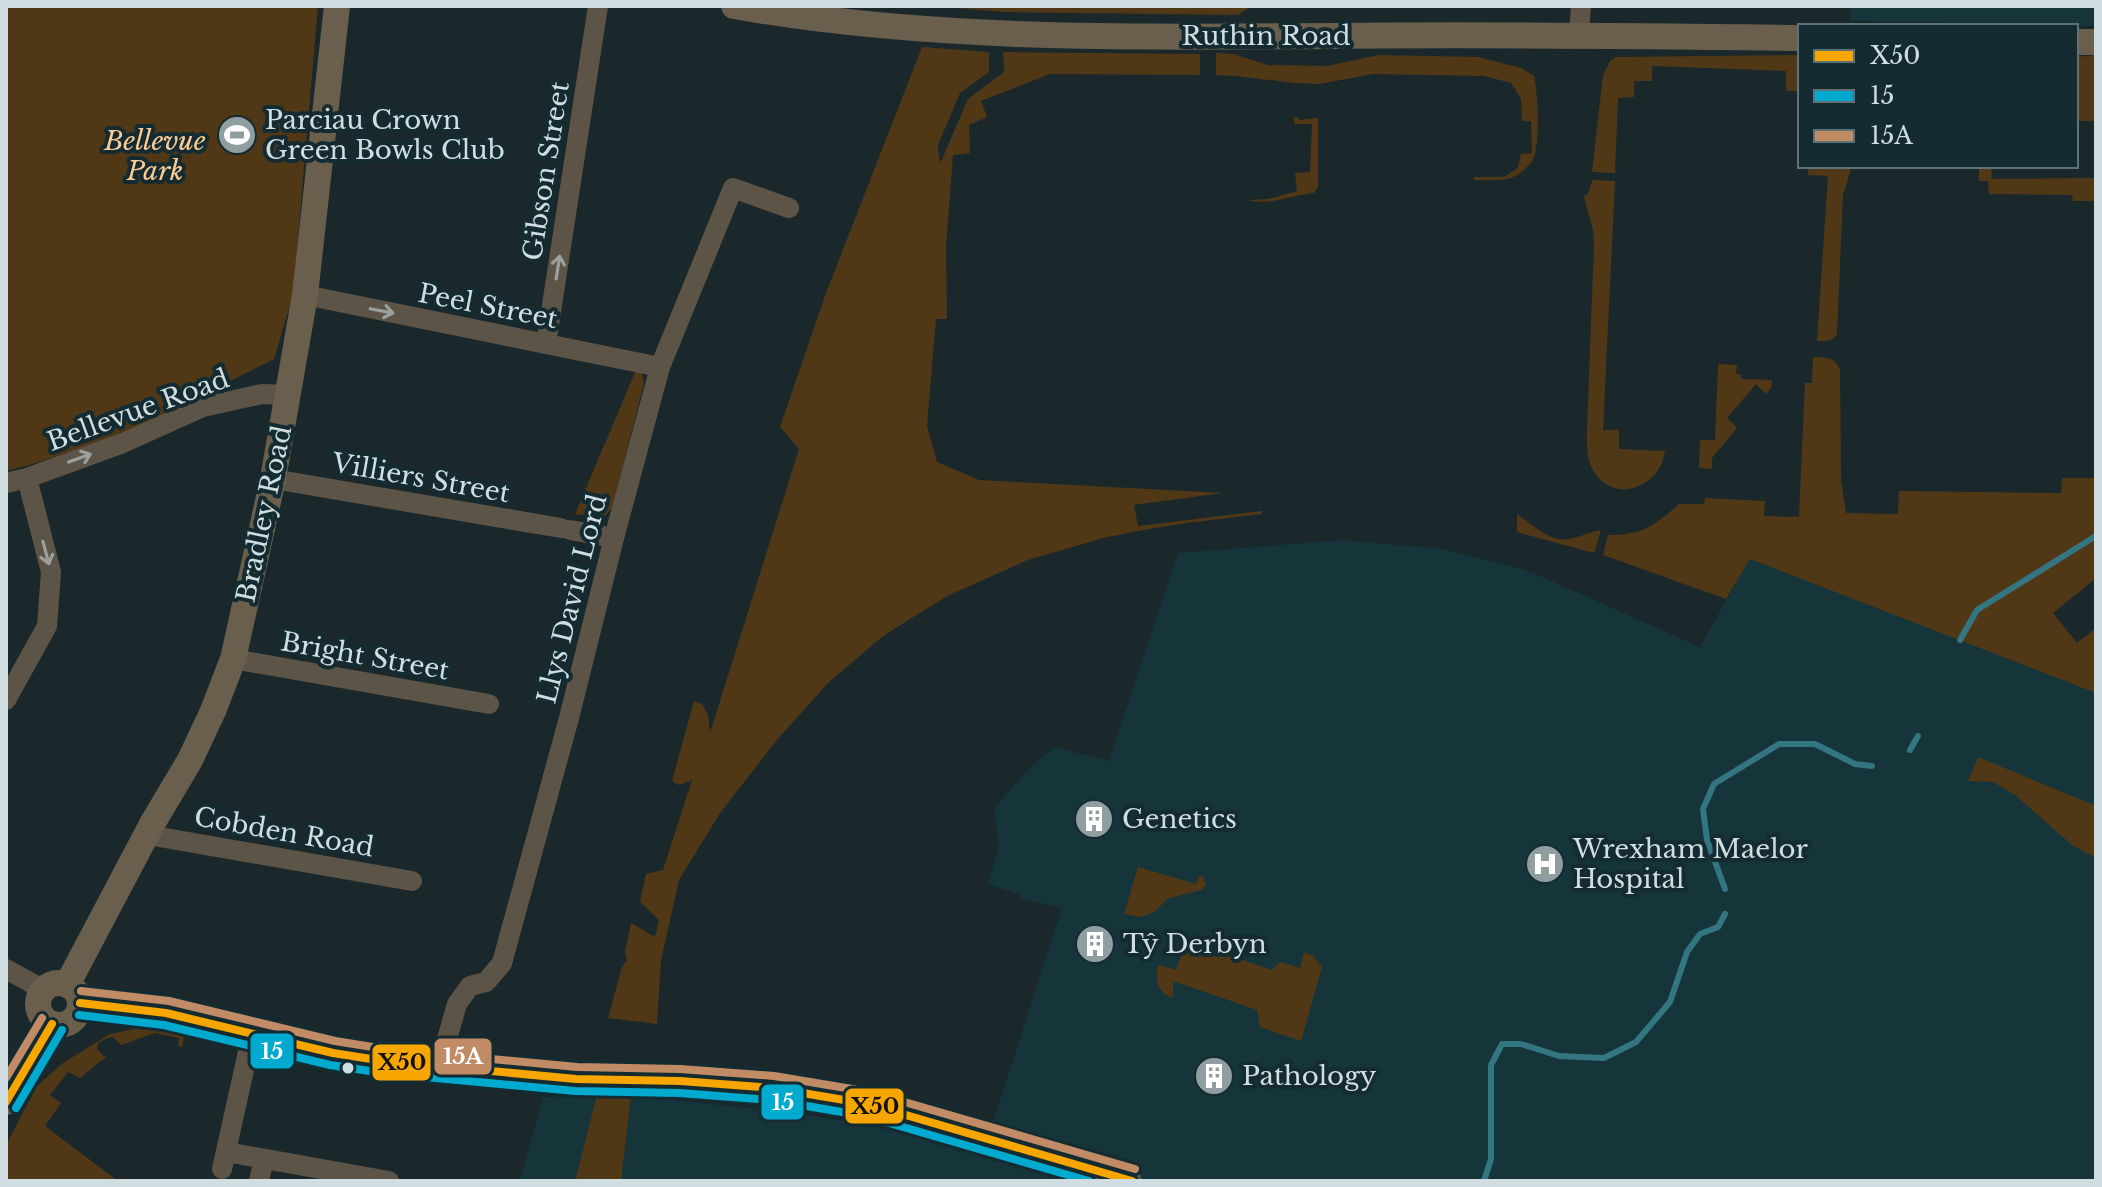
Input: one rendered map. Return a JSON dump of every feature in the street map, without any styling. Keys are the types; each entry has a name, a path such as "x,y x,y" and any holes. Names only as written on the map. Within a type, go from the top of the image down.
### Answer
{"main road":[{"name":"Bradley Road","path":"64,993 190,760 233,659 273,479 305,295 337,6"},
{"name":"Ruthin Road","path":"734,6 851,24 993,34 1798,38"},
{"path":"6,1102 52,1024 46,1021 38,1002 64,993"}],"street":[{"name":"Gibson Street","path":"546,344 598,6"},
{"path":"1579,35 1581,6"},
{"name":"Llys David Lord","path":"439,1067 457,1004 470,986 486,982 502,963 660,367 733,188 789,208"},
{"name":"Peel Street","path":"305,295 660,367"},
{"name":"Bellevue Road","path":"6,483 123,443 203,407 262,394 289,395"},
{"path":"6,700 47,626 51,572 27,478"},
{"name":"Villiers Street","path":"273,479 614,538"},
{"name":"Bright Street","path":"233,659 489,704"},
{"name":"Cobden Road","path":"148,835 412,881"},
{"path":"6,969 64,993 166,1013 333,1053 439,1067 576,1079 680,1081 773,1088 868,1104 1132,1181"},
{"path":"252,1034 224,1160 264,1159 389,1181"},
{"path":"259,1181 264,1159"}],"shaded area":[{"path":"1850,6 2096,6 2096,26 1851,21"},
{"name":"Wrexham Maelor Hospital","path":"1344,540 1442,549 1511,566 1536,574 1700,647 1750,558 2096,693 2096,1181 621,1181 631,1096 853,1122 931,1138 983,1153 1062,908 1019,898 1020,895 988,884 999,845 994,808 1054,747 1109,761 1178,553"},
{"path":"597,1095 575,1181 520,1181 543,1097"}],"green space":[{"name":"Bellevue Park","path":"6,6 318,6 293,295 274,359 186,398 184,406 141,425 6,471"},
{"path":"946,7 1250,7 1238,15 1004,12"},
{"path":"922,47 989,52 989,72 960,93 938,145 940,164 968,99 1004,72 1003,52 1200,54 1200,75 1050,74 981,101 987,117 969,125 970,153 953,155 946,246 947,319 936,319 927,426 937,462 979,480 1223,493 1134,505 1138,526 1262,511 1262,514 1138,531 1028,560 947,596 883,636 828,683 776,741 720,813 679,880 661,960 657,1024 608,1018 622,967 627,960 625,951 631,923 655,937 659,920 640,902 646,874 663,870 692,780 679,785 672,781 694,701 702,704 708,715 710,733 799,449 780,427 826,293"},
{"path":"1216,53 1233,54 1268,65 1327,66 1379,55 1478,57 1521,68 1534,76 1538,129 1534,157 1524,170 1513,177 1474,180 1474,177 1504,177 1518,168 1521,154 1532,153 1531,121 1522,121 1521,99 1511,83 1484,76 1373,74 1319,84 1216,75"},
{"path":"1798,55 1798,91 1786,91 1786,71 1652,66 1652,81 1634,81 1634,97 1618,98 1615,173 1592,172 1603,75 1610,61 1616,57"},
{"path":"2096,55 2096,121 2078,121 2078,57"},
{"path":"1294,117 1299,120 1318,118 1318,187 1314,193 1281,200 1248,200 1269,199 1297,191 1295,173 1310,172 1312,124 1294,124"},
{"path":"1808,168 1851,168 1843,195 1837,334 1826,341 1817,341 1828,176 1808,175"},
{"path":"1979,168 1991,168 1992,179 2096,178 2096,201 2073,201 2072,195 1989,194 1988,181 1979,181"},
{"path":"1593,180 1615,181 1603,430 1619,430 1619,449 1665,451 1654,475 1633,488 1610,486 1600,479 1592,468 1588,454 1594,245 1584,197"},
{"path":"1813,357 1829,358 1840,369 1841,480 1846,513 1898,514 1899,491 2061,493 2062,478 2096,478 2096,578 2053,613 2077,643 2096,628 2096,693 1750,559 1726,599 1603,555 1608,535 1639,531 1679,504 1704,504 1705,498 1765,501 1764,516 1799,517 1805,383 1812,383"},
{"path":"1718,364 1737,365 1736,374 1741,375 1741,379 1772,380 1771,388 1766,394 1756,384 1727,418 1737,428 1712,458 1712,469 1699,468 1700,440 1715,440"},
{"path":"637,368 642,373 644,383 612,508 604,517 575,514"},
{"path":"1517,514 1542,532 1562,540 1601,530 1594,553 1517,532"},
{"path":"1978,757 2096,806 2096,858 2072,845 2015,795 1993,782 1968,781"},
{"path":"1138,867 1196,884 1199,876 1203,877 1206,884 1202,890 1169,898 1154,912 1141,917 1124,914"},
{"path":"1186,941 1272,970 1280,962 1300,968 1304,952 1313,956 1322,967 1301,1041 1260,1027 1257,1010 1173,981 1173,998 1163,993 1157,981 1158,965 1176,970"},
{"path":"153,1025 185,1030 182,1047 178,1046 179,1038 155,1033 121,1045 113,1037 107,1038 97,1046 106,1057 80,1078 68,1072 50,1095 61,1103 45,1126 118,1181 6,1181 6,1145 37,1086 63,1063 110,1034"},
{"path":"597,1095 631,1096 621,1181 575,1181"}],"waterway":[{"path":"1960,640 1977,610 2096,536"},
{"path":"1910,750 1918,736"},
{"path":"1725,889 1707,840 1703,809 1714,784 1779,744 1815,744 1855,764 1872,766"},
{"path":"1484,1181 1491,1159 1491,1065 1502,1044 1521,1044 1559,1056 1604,1058 1636,1042 1670,1002 1687,952 1700,934 1718,927 1725,914"}],"transit line":[{"name":"15A","path":"81,991 169,1001 335,1041 385,1049 577,1067 680,1069 774,1076 870,1092 1135,1169"},
{"name":"X50","path":"80,1003 166,1013 333,1053 384,1061 576,1079 680,1081 773,1088 868,1104 1132,1181"},
{"name":"15","path":"79,1015 164,1025 330,1065 383,1073 575,1091 679,1093 772,1100 865,1116 1089,1181"},
{"name":"15A","path":"6,1078 42,1018"},
{"name":"X50","path":"6,1102 52,1024"},
{"name":"15","path":"16,1108 62,1030"}],"place":[{"name":"Parciau Crown Green Bowls Club","path":"237,135"},
{"name":"Genetics","path":"1094,819"},
{"name":"Wrexham Maelor Hospital","path":"1545,864"},
{"name":"Tŷ Derbyn","path":"1095,944"},
{"name":"Pathology","path":"1214,1076"}]}
